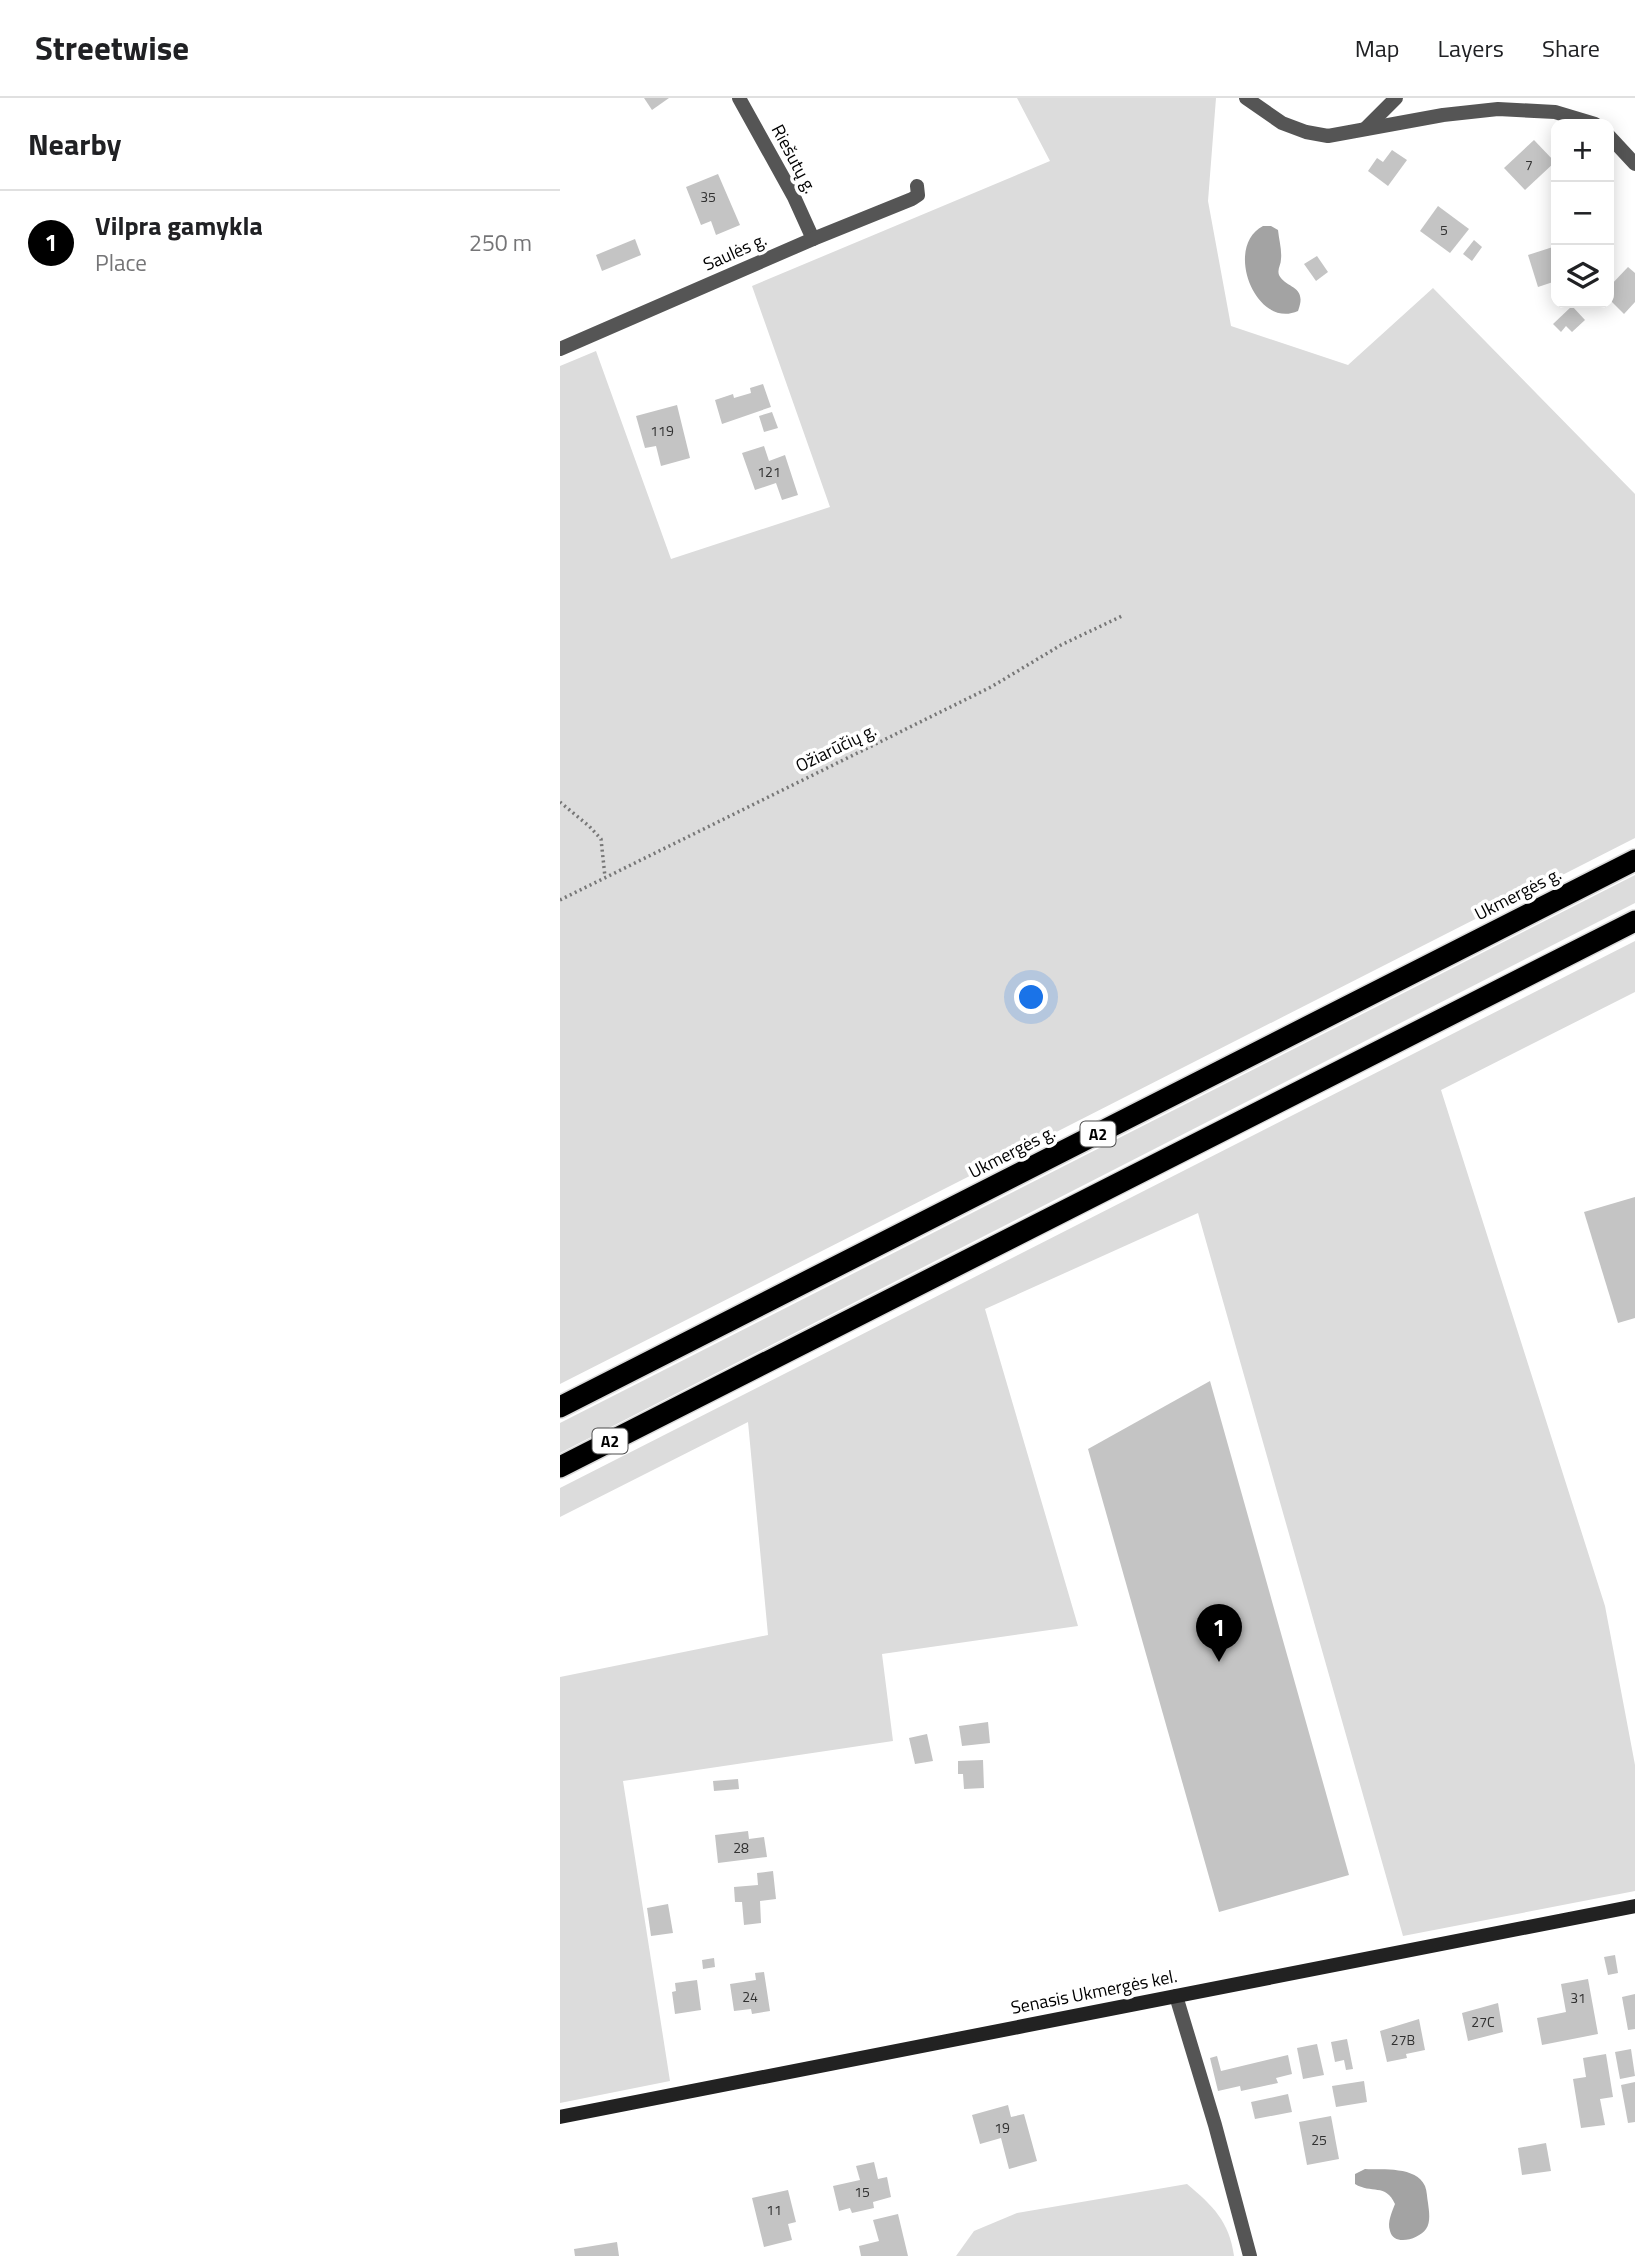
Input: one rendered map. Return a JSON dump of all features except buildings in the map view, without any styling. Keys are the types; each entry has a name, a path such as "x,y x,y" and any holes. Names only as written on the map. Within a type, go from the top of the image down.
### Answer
{"highway":[{"name":"Ukmergės g.","path":"560,1407 1635,860"},
{"name":"A2","path":"560,1467 1635,921"}],"main road":[{"name":"Senasis Ukmergės kel.","path":"560,2117 1635,1906"}],"street":[{"name":"Riešutų g.","path":"739,98 794,197 813,239"},
{"path":"1246,98 1282,123 1306,132 1328,136 1443,115 1498,109 1555,112 1578,119"},
{"path":"1365,129 1396,98"},
{"path":"1614,141 1635,164"},
{"name":"Saulės g.","path":"560,349 912,199 918,195 917,186"},
{"path":"1176,1996 1215,2125 1250,2256"}],"path":[{"name":"Ožiarūčių g.","path":"560,900 991,687 1061,645 1122,616"},
{"path":"560,803 590,826 601,839 605,877"}],"shaded area":[{"path":"1017,98 1216,98 1208,201 1231,326 1348,365 1433,288 1635,494 1635,838 560,1384 560,366 596,351 671,559 830,507 752,286 1050,161"},
{"path":"1263,226 1278,230 1281,261 1278,271 1282,280 1295,288 1300,296 1298,311 1283,314 1269,309 1258,298 1250,284 1245,267 1246,251 1251,236"},
{"path":"1635,875 1635,903 560,1453 560,1423"},
{"path":"1635,941 1635,992 1441,1090 1605,1606 1635,1765 1635,1891 1403,1936 1198,1213 985,1309 1078,1626 882,1654 893,1741 623,1781 670,2081 560,2103 560,1677 768,1635 748,1422 560,1517 560,1488"},
{"path":"1365,2169 1398,2170 1421,2180 1426,2188 1429,2213 1428,2226 1423,2233 1407,2240 1392,2236 1389,2224 1395,2204 1391,2198 1383,2191 1355,2184 1355,2174"},
{"path":"1187,2184 1205,2200 1224,2224 1234,2256 956,2256 974,2231 1017,2213"}],"place":[{"name":"Vilpra gamykla","path":"1219,1662"}]}
